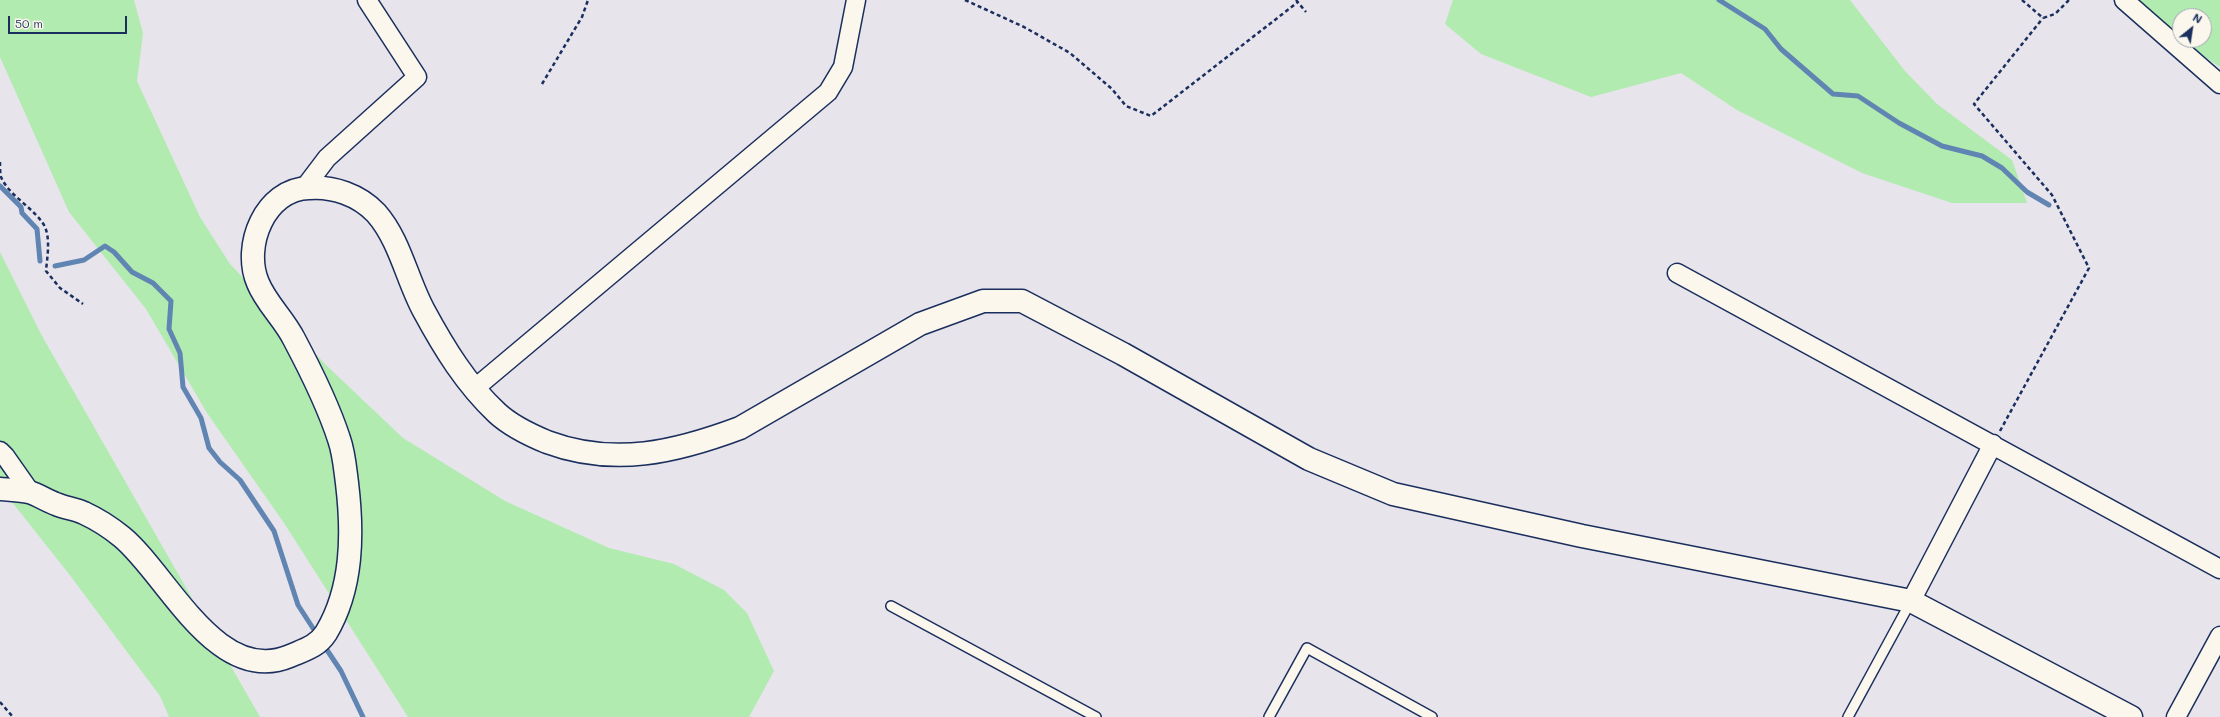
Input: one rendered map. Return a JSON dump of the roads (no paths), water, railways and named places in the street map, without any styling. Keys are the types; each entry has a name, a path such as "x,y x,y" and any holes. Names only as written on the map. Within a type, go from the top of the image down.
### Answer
{"street":[{"path":"305,187 327,158 417,77 367,0"},
{"path":"474,389 828,92 843,67 856,0"},
{"path":"2124,0 2220,84"},
{"path":"0,489 31,493 84,513 121,536 146,561 196,624 222,646 247,659 267,662 278,661 320,640 340,601 349,566 351,518 342,448 313,377 292,334 257,282 252,249 266,213 281,197 305,187 331,189 357,197 375,212 389,231 421,306 448,355 474,389 504,419 529,435 566,449 605,456 651,453 682,448 740,428 920,324 983,301 1022,300 1123,354 1309,459 1393,494 1582,536 1911,601 2131,717"},
{"path":"1677,273 1994,444 2220,569"},
{"path":"1911,601 1994,444"},
{"path":"0,451 6,456 31,493"},
{"path":"2176,717 2220,636"}],"lane":[{"path":"1848,717 1911,601"},
{"path":"891,606 1096,717"},
{"path":"1269,717 1308,648 1432,717"}],"waterway":[{"path":"1719,0 1765,29 1781,49 1833,94 1858,96 1899,123 1942,146 1982,156 2002,168 2027,192 2049,205"},
{"path":"0,186 21,207 22,213 37,229 40,261"},
{"path":"55,266 84,260 105,246 114,252 132,272 153,283 171,301 169,329 180,353 183,387 201,418 209,448 220,462 240,480 274,531 298,605 318,636"},
{"path":"323,644 341,671 363,717"}]}
